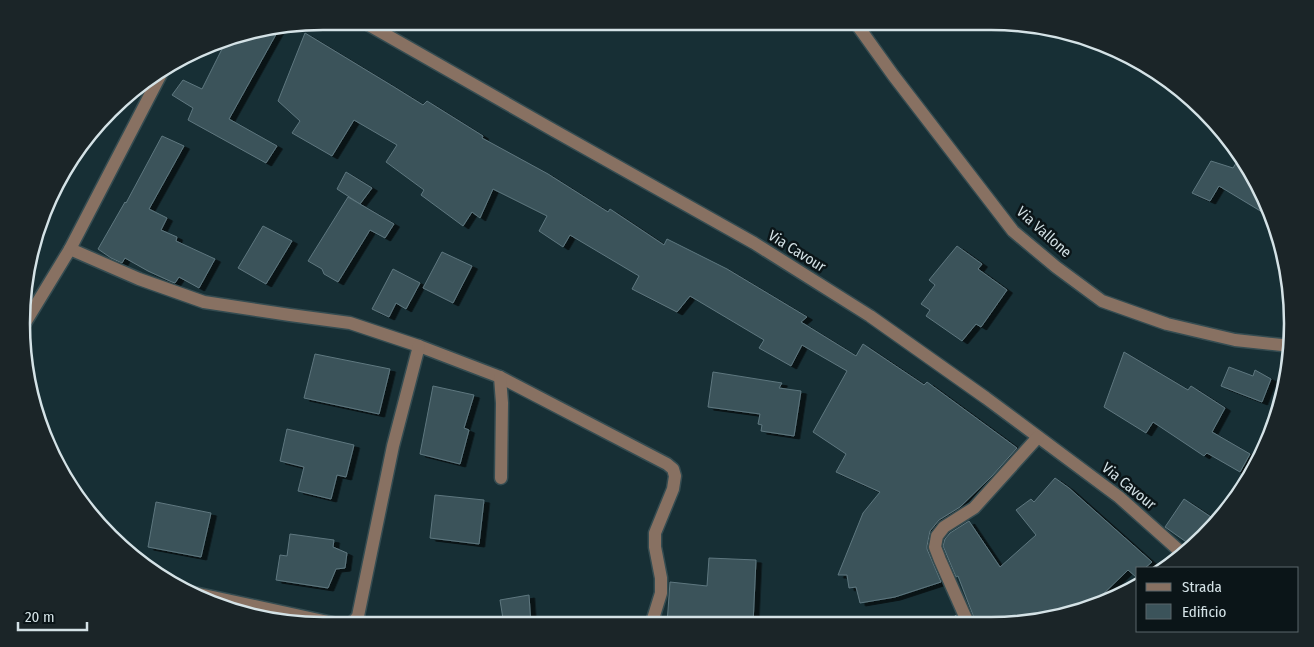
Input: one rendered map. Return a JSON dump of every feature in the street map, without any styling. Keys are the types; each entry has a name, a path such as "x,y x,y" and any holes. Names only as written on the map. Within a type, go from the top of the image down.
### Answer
{"street":[{"name":"Via Cavour","path":"378,30 561,135 754,242 870,316 986,398 1119,497 1178,549"},
{"name":"Via Vallone","path":"861,30 1013,231 1056,267 1102,301 1167,324 1235,340 1283,345"},
{"path":"31,314 70,249 157,81"},
{"path":"70,249 140,279 204,302 350,323 419,346 500,377 667,464 673,469 675,476 673,489 655,533 654,547 661,578 661,593 654,617"},
{"path":"357,617 393,446 419,346"},
{"path":"500,377 502,403 501,478"},
{"path":"965,617 935,546 937,536 944,527 974,508 1038,437"},
{"path":"225,600 297,615"}],"building":[{"path":"305,33 423,105 427,101 483,136 482,138 548,174 608,212 610,209 664,245 667,239 727,269 807,317 801,322 856,356 863,344 924,385 927,382 1017,448 960,507 939,520 930,531 927,549 941,582 895,597 860,603 856,587 849,588 847,575 838,575 863,513 880,492 836,472 846,454 813,432 847,371 802,345 791,366 759,348 764,340 690,296 677,312 632,289 639,276 570,235 563,247 539,231 547,216 493,189 480,218 472,212 463,226 421,195 424,190 386,162 397,145 354,120 332,156 292,133 300,121 278,101"},
{"path":"276,34 229,119 277,146 266,163 188,120 193,108 172,95 183,80 202,89 222,48 248,40"},
{"path":"162,136 184,146 149,209 167,218 161,230 177,237 176,241 215,259 199,288 179,277 175,283 172,282 125,258 122,263 98,249 126,203"},
{"path":"1211,161 1233,168 1236,162 1262,212 1219,186 1210,201 1192,193"},
{"path":"346,172 372,188 360,204 337,189"},
{"path":"348,197 394,224 385,238 370,230 338,282 308,261"},
{"path":"263,226 292,241 266,284 238,268"},
{"path":"957,246 982,264 978,269 1007,290 981,327 976,324 962,341 926,316 930,310 921,304 935,285 929,280"},
{"path":"442,252 472,266 453,303 423,288"},
{"path":"393,269 420,283 406,309 396,303 389,317 372,309"},
{"path":"1124,352 1188,390 1191,386 1225,408 1212,432 1250,454 1240,472 1207,453 1204,456 1153,422 1146,433 1104,407"},
{"path":"315,354 390,369 379,414 304,398"},
{"path":"1229,367 1253,376 1255,370 1271,379 1262,402 1221,386"},
{"path":"713,372 782,383 779,388 801,391 794,436 761,431 762,425 758,424 760,414 708,407"},
{"path":"433,386 474,395 464,428 469,430 460,464 420,454"},
{"path":"287,429 354,445 346,477 337,475 331,499 298,491 304,467 280,461"},
{"path":"1055,478 1069,488 1152,562 1146,567 1136,567 1136,577 1128,570 1102,595 1066,607 1029,614 974,617 958,576 956,577 943,546 945,539 950,533 969,521 1000,567 1036,535 1016,510 1031,499 1034,502"},
{"path":"435,495 484,500 479,544 430,538"},
{"path":"1184,499 1211,517 1186,542 1165,527"},
{"path":"156,502 211,513 201,557 148,547"},
{"path":"290,534 334,540 333,547 347,553 345,568 336,569 328,588 276,580 280,555 287,556"},
{"path":"709,558 756,560 753,617 668,617 670,582 707,586"},
{"path":"529,595 530,617 503,617 500,600"}]}
